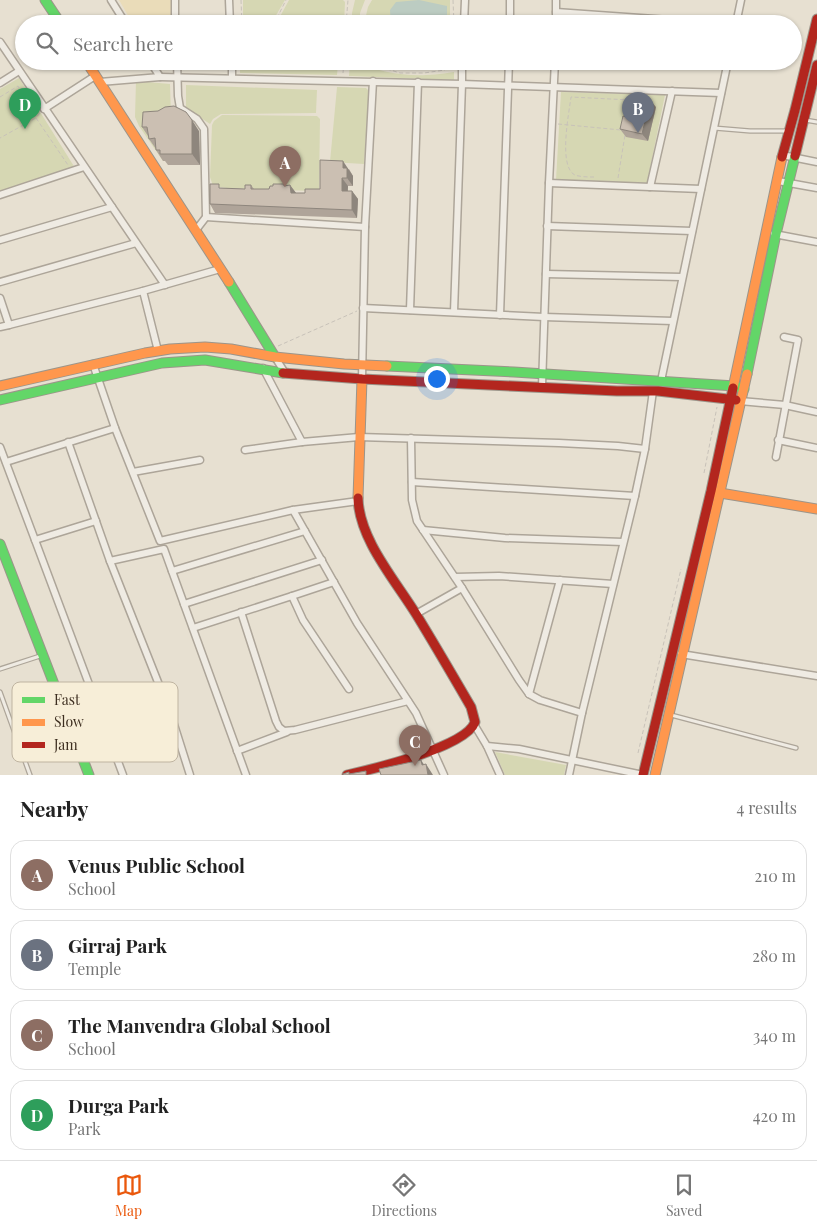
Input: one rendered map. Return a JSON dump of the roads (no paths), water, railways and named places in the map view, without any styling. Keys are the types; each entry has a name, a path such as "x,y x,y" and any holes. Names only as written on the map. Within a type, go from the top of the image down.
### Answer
{"street":[{"path":"45,0 55,15"},
{"path":"111,0 120,15"},
{"path":"175,0 175,15"},
{"path":"230,0 230,15"},
{"path":"464,15 465,0"},
{"path":"510,0 510,15"},
{"path":"556,0 556,12 598,15"},
{"path":"738,15 741,0"},
{"path":"739,388 765,232 778,182 782,155 817,19"},
{"path":"0,42 15,65"},
{"path":"487,746 518,749 643,775 711,491 739,388 817,65"},
{"path":"92,70 196,230 285,372"},
{"path":"156,70 160,77"},
{"path":"177,70 180,108 197,119 204,129 206,217 196,230"},
{"path":"232,70 232,78"},
{"path":"454,312 462,70"},
{"path":"500,315 509,70"},
{"path":"542,386 547,226 555,70"},
{"path":"661,381 726,70"},
{"path":"0,82 19,71 165,285"},
{"path":"44,109 97,79 160,77 418,82 509,87 721,93"},
{"path":"373,81 365,227 358,500 370,541 472,707 476,721 475,726 487,746 500,775"},
{"path":"410,310 418,82"},
{"path":"650,187 672,91"},
{"path":"782,155 817,162"},
{"path":"0,195 84,167"},
{"path":"778,182 788,182 817,188"},
{"path":"549,183 701,189"},
{"path":"0,240 112,207"},
{"path":"206,217 365,227"},
{"path":"547,226 692,231"},
{"path":"765,232 817,242"},
{"path":"0,282 136,243"},
{"path":"0,327 143,291 220,269"},
{"path":"546,274 682,277"},
{"path":"143,291 158,351"},
{"path":"0,298 9,325"},
{"path":"363,308 673,321"},
{"path":"776,456 798,340 784,338"},
{"path":"0,386 158,351 188,347 219,347 362,365 661,381 739,388"},
{"path":"0,400 97,376 162,364 205,360 285,372 362,378 653,391 785,405 817,412"},
{"path":"93,364 114,428 134,472 172,571 246,775"},
{"path":"262,368 302,442"},
{"path":"569,775 582,713 635,496 645,450 653,391"},
{"path":"655,775 721,493 735,400"},
{"path":"6,462 114,428"},
{"path":"245,450 359,437 554,443 618,446 645,450"},
{"path":"412,438 412,482 414,512 417,521 455,577 519,680 530,694 540,700 582,713"},
{"path":"778,440 817,448"},
{"path":"68,442 110,560 158,682"},
{"path":"0,447 88,682"},
{"path":"134,472 200,460"},
{"path":"412,482 635,496"},
{"path":"711,491 817,509"},
{"path":"160,542 293,510 358,500"},
{"path":"293,510 357,623 416,713 444,775"},
{"path":"35,540 96,521"},
{"path":"423,530 505,538 623,542"},
{"path":"172,571 304,531"},
{"path":"0,544 53,682"},
{"path":"110,560 164,550"},
{"path":"184,604 322,560"},
{"path":"455,577 498,576 613,584"},
{"path":"530,694 560,580"},
{"path":"193,628 334,582"},
{"path":"416,614 462,588"},
{"path":"292,596 303,620 349,690"},
{"path":"241,612 276,721 281,729 288,732"},
{"path":"672,653 817,676"},
{"path":"237,752 288,732 408,701"},
{"path":"347,775 401,762 433,751 460,737 475,726"},
{"path":"178,737 190,775"},
{"path":"84,762 89,775"},
{"path":"118,762 123,775"}],"lane":[{"path":"805,120 817,122"},
{"path":"714,128 750,131 789,131"},
{"path":"0,669 42,655"},
{"path":"0,692 12,725"},
{"path":"658,712 796,748"},
{"path":"25,762 30,775"}],"place":[{"name":"Durga Park","path":"25,129"},
{"name":"Girraj Park","path":"638,133"},
{"name":"Venus Public School","path":"285,187"},
{"name":"The Manvendra Global School","path":"415,766"}]}
